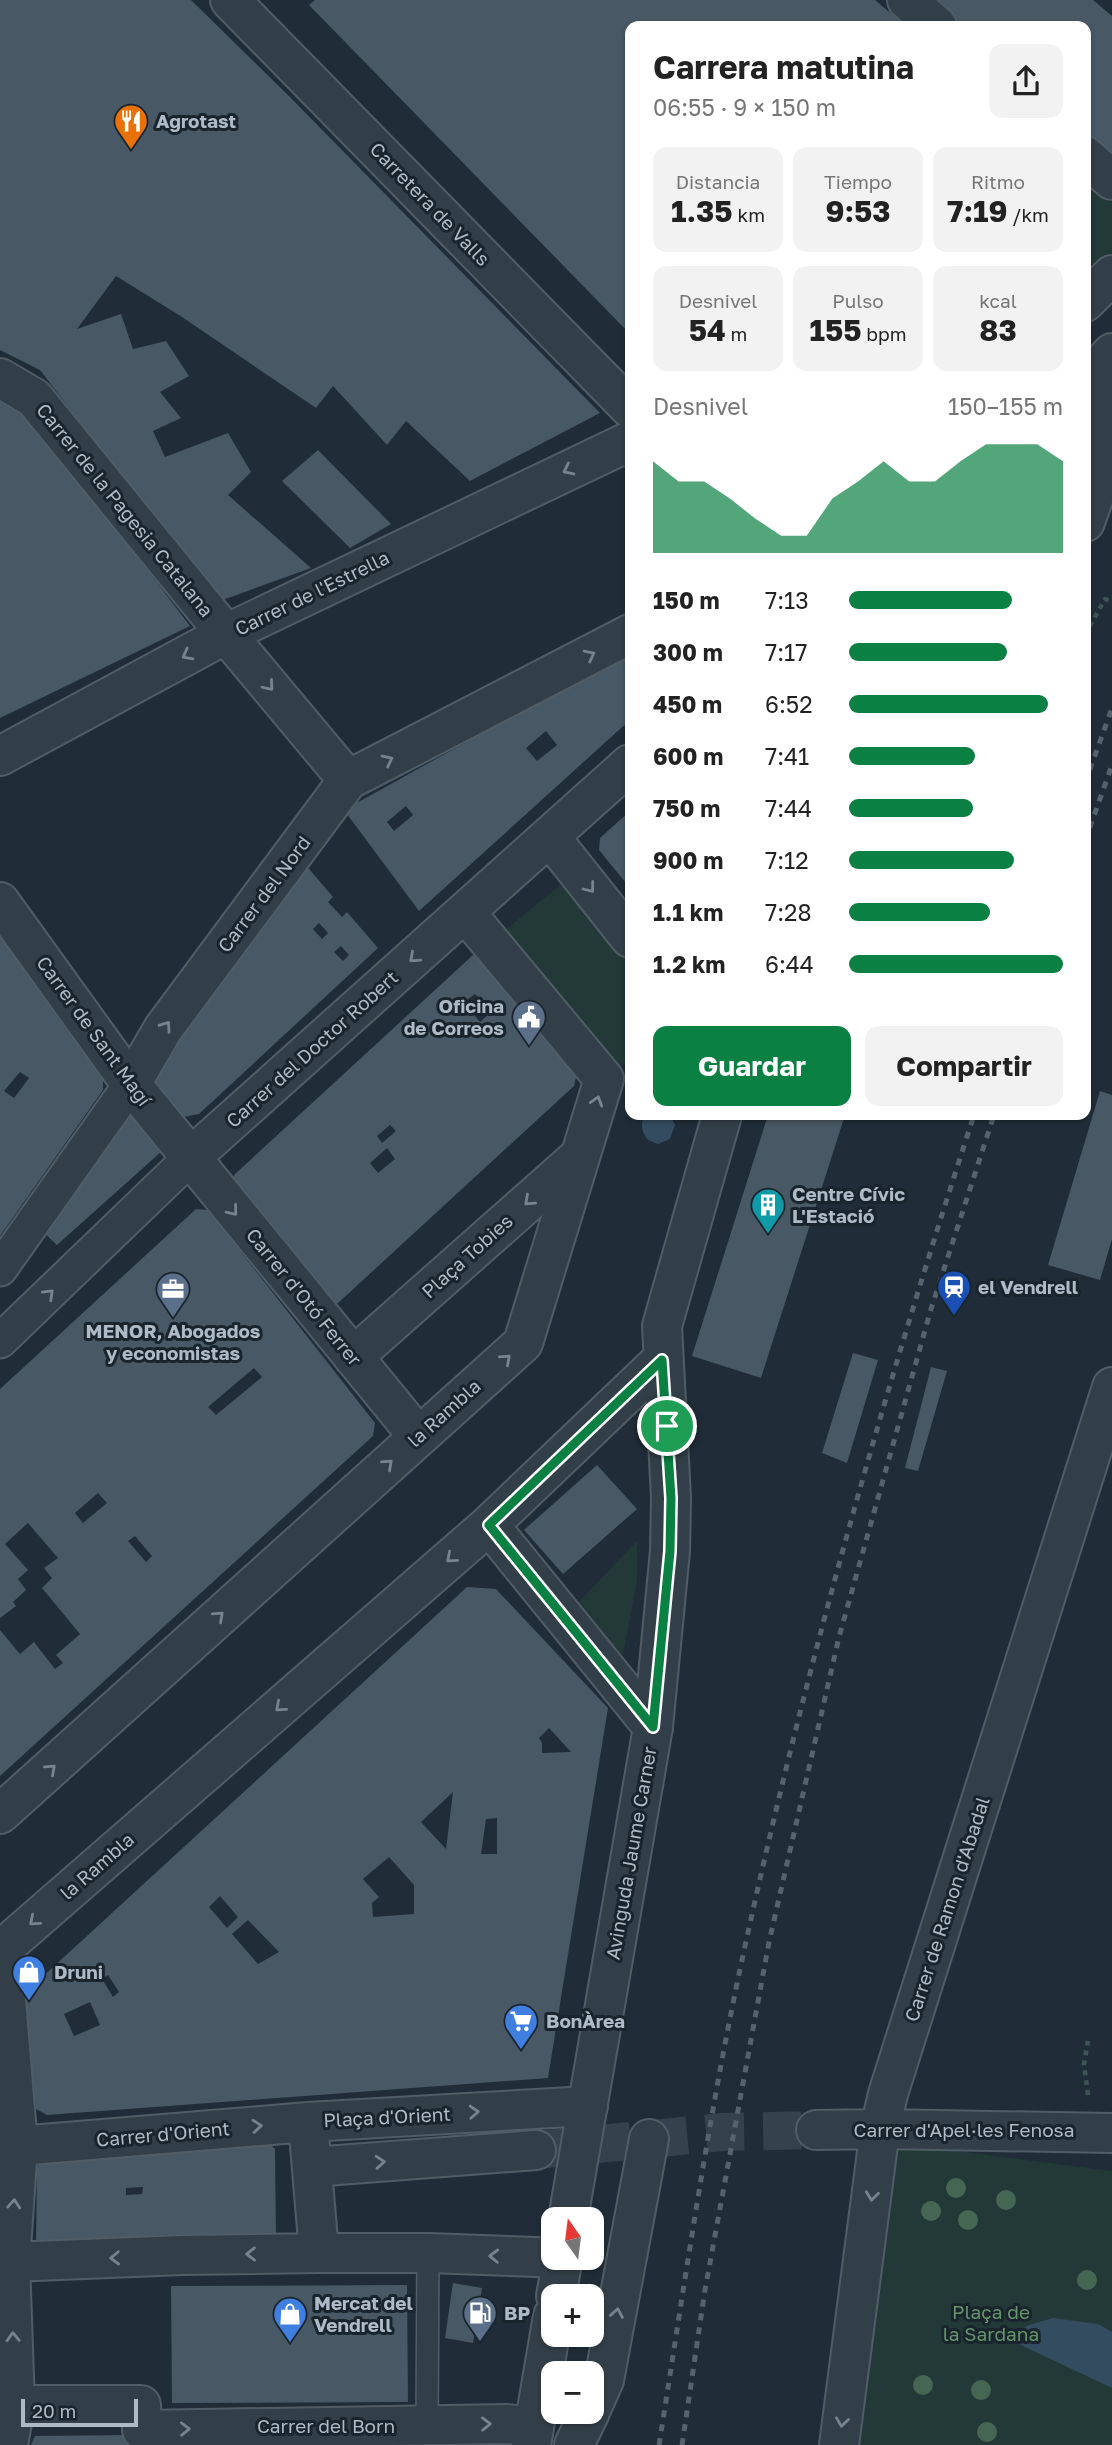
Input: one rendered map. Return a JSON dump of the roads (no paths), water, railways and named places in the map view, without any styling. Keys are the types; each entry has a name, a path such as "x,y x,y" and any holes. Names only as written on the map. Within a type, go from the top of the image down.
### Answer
{"street":[{"name":"Carretera de Valls","path":"230,0 625,403"},
{"path":"908,0 931,21"},
{"path":"1091,161 1112,180"},
{"path":"1091,296 1112,275"},
{"path":"1091,376 1112,354"},
{"name":"Carrer de la Pagesia Catalana","path":"0,378 34,398 348,780"},
{"path":"1091,427 1112,397"},
{"name":"Carrer de l'Estrella","path":"0,756 226,634 625,443"},
{"path":"1091,478 1112,445"},
{"path":"1091,505 1112,445"},
{"name":"Carrer del Nord","path":"0,1269 131,1084 163,1029 348,780 625,637"},
{"name":"Carrer del Doctor Robert","path":"0,1340 190,1158 625,769"},
{"path":"550,837 625,932"},
{"name":"Carrer de Sant Magí","path":"0,902 131,1084 190,1158"},
{"name":"la Rambla","path":"0,1814 523,1343 604,1079 465,912"},
{"name":"Avinguda Jaume Carner","path":"570,2207 653,1727 670,1538 670,1474 662,1326 665,1307 721,1120"},
{"name":"Plaça Tobies","path":"353,1357 580,1156"},
{"name":"Carrer d'Otó Ferrer","path":"190,1158 418,1436"},
{"name":"la Rambla","path":"0,1951 489,1525 662,1360"},
{"name":"Carrer de Ramon d'Abadal","path":"839,2445 880,2129 888,2094 1112,1387"},
{"path":"489,1525 653,1727"},
{"path":"0,1962 5,1987 15,2405 9,2445"},
{"name":"Plaça d'Orient","path":"319,2253 308,2122 588,2106"},
{"name":"Carrer d'Orient","path":"9,2144 308,2122"},
{"name":"Carrer d'Apel·les Fenosa","path":"816,2130 1103,2132"},
{"path":"604,2380 649,2139"},
{"path":"312,2167 536,2150"},
{"path":"10,2262 319,2253 541,2257"},
{"path":"533,2436 548,2347"},
{"name":"Carrer del Born","path":"15,2405 141,2405 142,2430 507,2424 533,2436"},
{"path":"574,2445 584,2424"}],"lane":[{"path":"427,2426 428,2253"}],"water":[{"path":"672,1120 675,1125 670,1139 658,1144 648,1140 642,1128 643,1121"},
{"path":"1053,2318 1098,2324 1112,2332 1112,2388 1006,2338 1029,2325"}],"tunnel":[{"path":"536,2150 723,2132 816,2130"}],"railway":[{"path":"1091,766 1112,708"},
{"path":"1091,824 1112,765"},
{"path":"659,2445 721,2063 771,1833 850,1523 910,1318 972,1120"},
{"path":"682,2445 705,2290 769,1942 839,1637 931,1309 992,1120"}],"place":[{"name":"Agrotast","path":"131,151"},
{"name":"Oficina de Correos","path":"529,1047"},
{"name":"Centre Cívic L'Estació","path":"768,1235"},
{"name":"el Vendrell","path":"954,1317"},
{"name":"MENOR, Abogados y economistas","path":"173,1319"},
{"name":"Druni","path":"29,2002"},
{"name":"BonÀrea","path":"521,2051"},
{"name":"BP","path":"480,2343"},
{"name":"Mercat del Vendrell","path":"290,2344"}],"park label":[{"name":"Plaça de la Sardana","path":"991,2323"}]}
